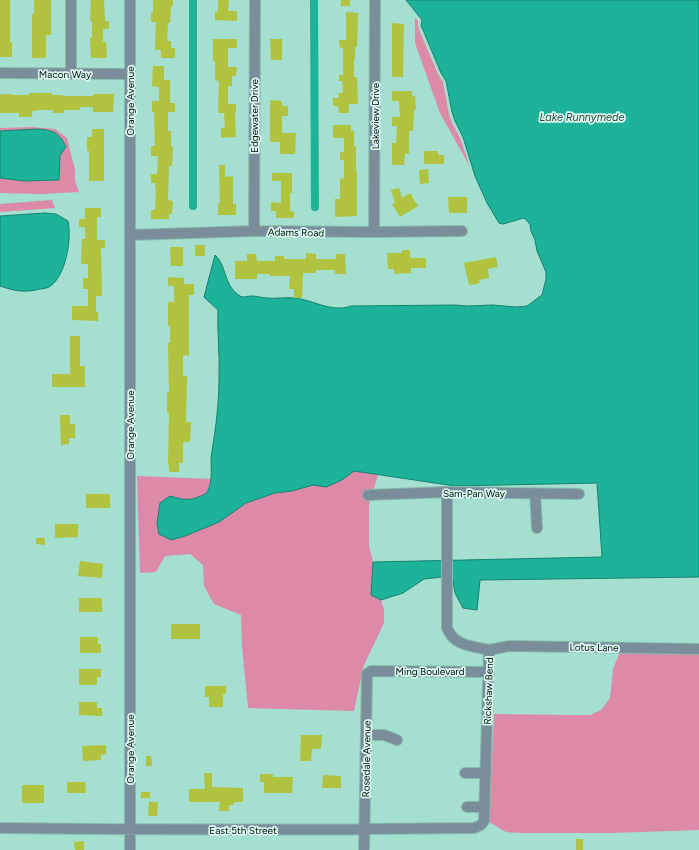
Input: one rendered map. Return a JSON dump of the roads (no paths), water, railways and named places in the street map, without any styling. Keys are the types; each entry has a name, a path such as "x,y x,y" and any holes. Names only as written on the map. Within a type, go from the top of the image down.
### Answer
{"street":[{"path":"71,0 71,74"},
{"name":"Orange Avenue","path":"130,0 130,850"},
{"name":"Edgewater Drive","path":"254,231 255,0"},
{"name":"Lakeview Drive","path":"374,232 375,0"},
{"name":"Macon Way","path":"0,73 130,74"},
{"name":"Adams Road","path":"130,235 254,231 462,231"},
{"name":"Sam-Pan Way","path":"368,495 447,492 579,494"},
{"name":"Rickshaw Bend","path":"447,492 447,628 452,638 457,642 489,650 484,821"},
{"path":"535,493 537,528"},
{"name":"Lotus Lane","path":"489,650 510,646 699,649"},
{"name":"Ming Boulevard","path":"371,671 488,672"},
{"name":"Rosedale Avenue","path":"364,850 367,674 371,671"},
{"path":"366,735 384,735 397,740"},
{"path":"465,773 486,772"},
{"path":"466,807 485,806"},
{"name":"East 5th Street","path":"0,828 130,830 474,828 484,821"}],"water":[{"name":"Lake Runnymede","path":"406,0 699,0 699,577 480,580 477,610 463,608 455,593 452,576 424,579 403,593 381,600 371,595 373,562 602,557 597,483 455,486 354,471 342,480 326,487 313,485 292,491 275,493 246,503 219,522 185,536 171,540 159,534 157,523 160,503 170,496 180,499 193,499 202,496 207,493 211,482 211,454 215,433 219,387 218,310 204,297 215,255 222,265 231,287 235,292 243,297 295,298 337,308 351,306 455,305 517,307 527,306 542,295 546,272 537,251 530,224 524,218 503,224 499,223 487,203 475,176 463,137 455,121 446,81 441,73 421,26 422,20"},
{"path":"37,129 55,133 61,138 66,147 60,155 59,180 24,181 0,178 0,131"},
{"path":"45,213 56,214 68,221 68,247 64,266 60,275 49,287 43,289 20,291 0,286 0,216"}],"waterway":[{"path":"193,0 193,206"},
{"path":"314,0 315,207"}]}
